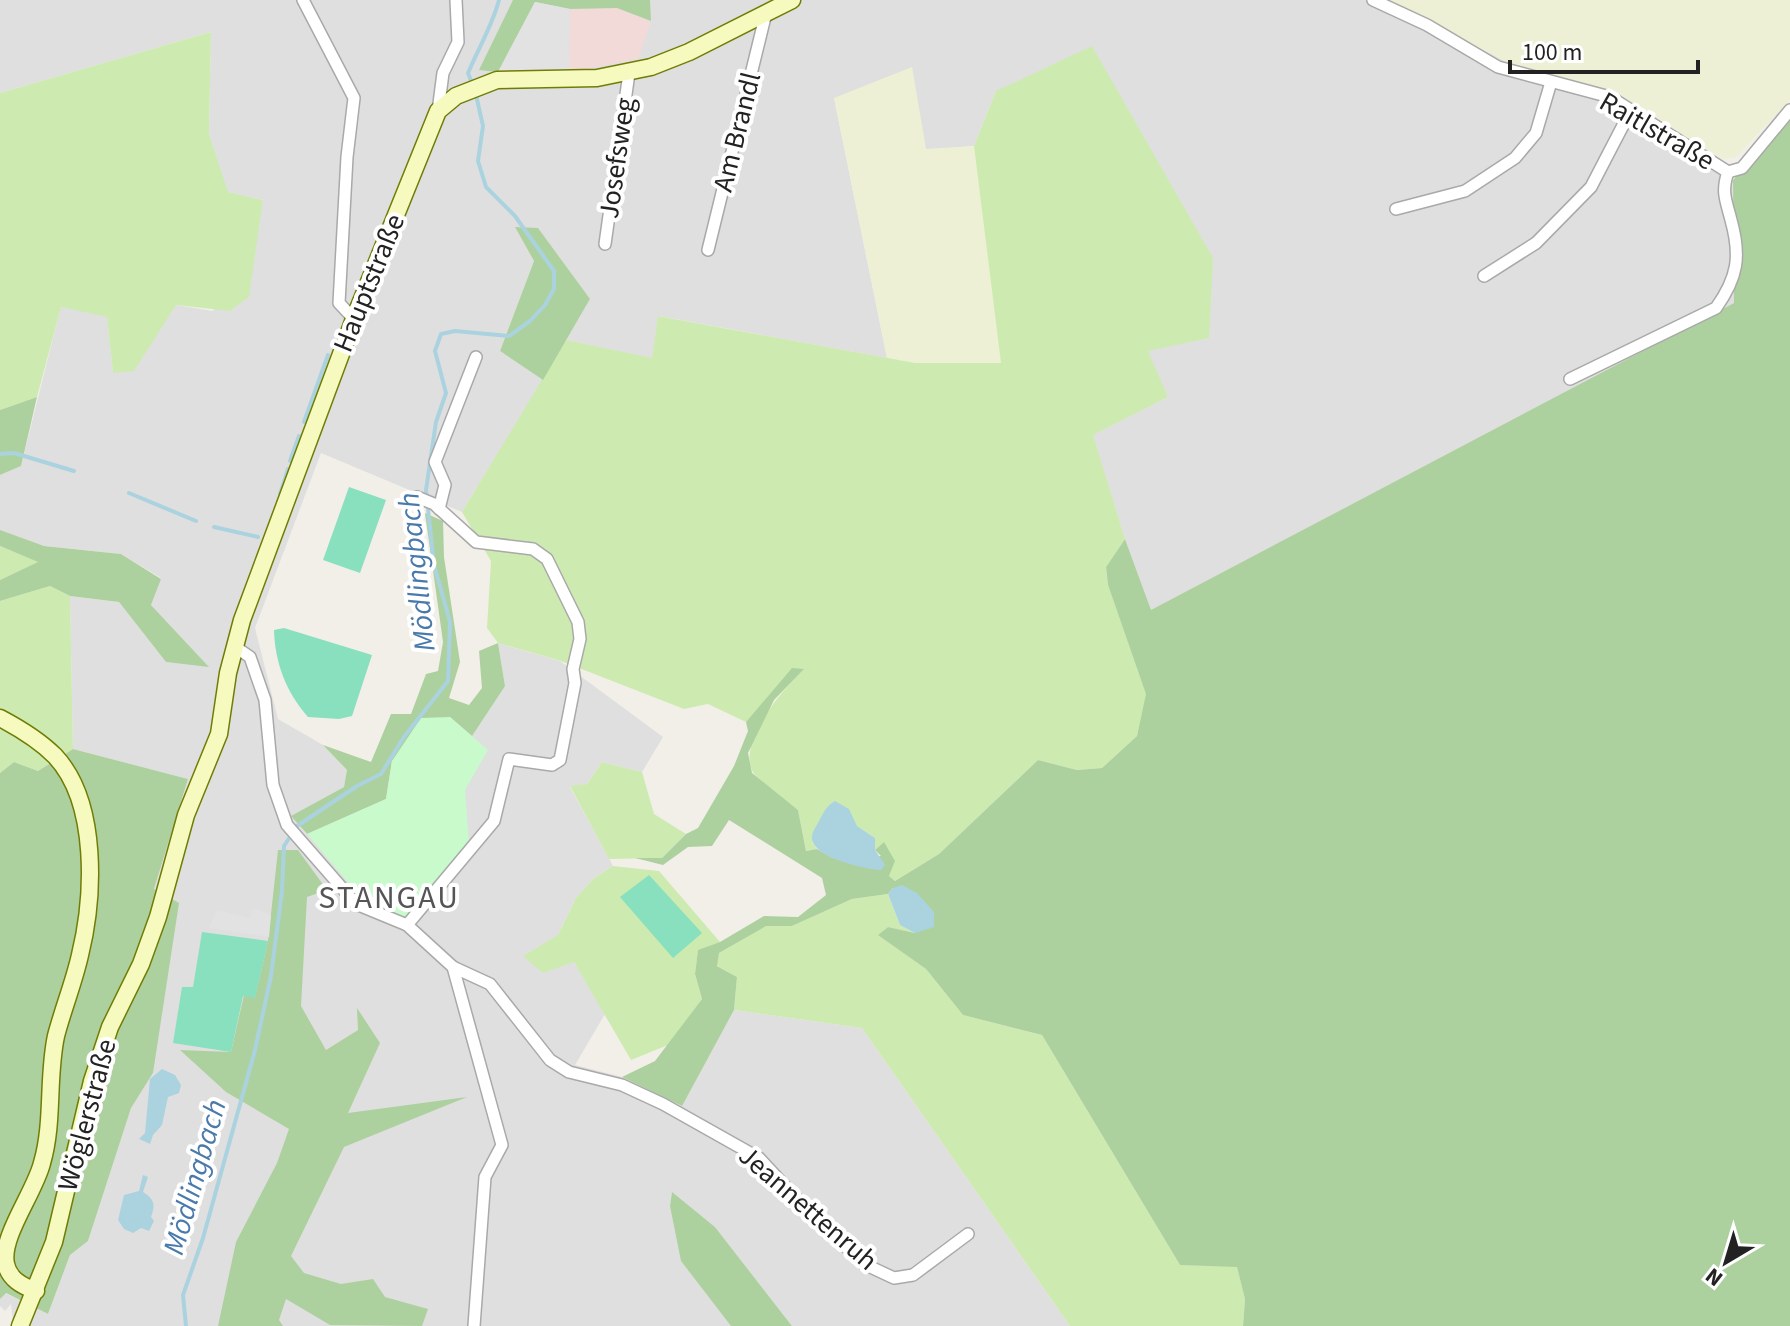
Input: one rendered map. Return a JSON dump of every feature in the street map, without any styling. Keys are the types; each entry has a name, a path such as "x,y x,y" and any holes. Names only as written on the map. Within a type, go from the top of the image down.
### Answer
{"main road":[{"name":"Hauptstraße","path":"186,815 219,734 234,646 354,319 438,111 456,96 497,80 597,78 629,73 689,52 792,0"},
{"path":"0,718 42,745 65,770 87,829 90,860 89,905 80,956 56,1038 43,1163 11,1230 5,1251 11,1276 23,1286 36,1291"},
{"name":"Wöglerstraße","path":"20,1326 54,1242 92,1081 110,1027 141,964 158,917 186,815"}],"street":[{"path":"303,0 354,98 347,157 339,303 354,319"},
{"path":"438,111 443,73 458,42 456,0"},
{"name":"Raitlstraße","path":"1373,0 1427,25 1498,67 1610,97 1728,172 1742,168 1790,110"},
{"name":"Am Brandl","path":"708,250 766,13"},
{"name":"Josefsweg","path":"605,244 629,73"},
{"path":"1396,209 1465,191 1515,158 1536,133 1551,82"},
{"path":"1484,276 1536,243 1591,187 1631,110"},
{"path":"1570,379 1716,308 1731,288 1737,264 1735,234 1722,188 1728,172"},
{"path":"436,507 445,485 435,462 476,357"},
{"path":"407,925 494,821 509,759 552,765 560,760 580,639 578,622 547,559 533,549 476,542 436,507 417,497"},
{"path":"234,646 250,657 265,700 273,785 287,825 356,904 407,925 453,967 502,1145 485,1177 474,1326"},
{"name":"Jeannettenruh","path":"453,967 490,984 550,1060 569,1072 622,1085 663,1104 759,1158 807,1210 864,1264 894,1278 913,1275 968,1234"}],"shaded area":[{"path":"0,0 1389,0 1516,67 1620,95 1733,180 1735,303 1151,611 1092,435 1168,397 996,91 974,146 926,150 834,98 887,358 659,316 652,359 566,340 590,299 516,227 534,261 500,351 543,380 462,512 321,453 255,628 278,719 323,745 348,771 344,787 292,816 306,834 450,717 505,686 498,643 560,661 663,737 642,772 602,762 587,784 570,787 613,866 593,879 576,898 558,935 605,1014 575,1065 622,1077 681,1106 734,1010 862,1028 1070,1326 792,1326 715,1227 672,1193 670,1206 733,1326 10,1326 13,1322 11,1304 5,1311 0,1306 0,1299 5,1293 48,1314 70,1255 88,1241 131,1107 153,1073 154,889 188,779 73,749 70,596 119,602 166,662 208,666 151,605 161,578 121,554 44,546 3,533 0,530 0,475 21,466 61,306 107,316 113,372 176,305 213,311 263,200 227,192 209,134 211,32 0,93"},
{"path":"535,2 570,9 569,72 498,72"},
{"path":"617,8 651,21 638,59 569,72 570,9"},
{"path":"253,908 271,915 269,937 209,928 217,910 250,918"}],"green space":[{"path":"513,0 650,0 651,21 617,8 570,9 535,2 498,72 479,70"},
{"path":"1388,0 1790,0 1790,100 1736,157 1723,159 1620,95 1516,67"},
{"path":"211,32 209,134 228,192 263,200 249,297 230,311 176,305 134,371 113,373 107,317 61,307 37,397 0,410 0,93"},
{"path":"1092,46 1213,258 1209,338 1148,351 1168,397 1093,435 1125,539 1106,567 1108,585 1147,694 1137,736 1102,768 1077,770 1038,760 939,854 895,881 889,876 883,843 875,850 875,838 857,826 812,842 817,849 806,851 798,810 765,785 752,770 750,758 757,730 774,703 803,670 792,669 746,722 708,704 684,709 561,661 498,643 487,628 491,561 462,512 566,340 652,358 658,316 915,363 1001,363 974,146 996,91"},
{"path":"912,67 926,149 974,146 1002,363 915,363 887,358 834,98"},
{"path":"1790,114 1790,1326 1243,1326 1245,1299 1237,1267 1180,1265 1042,1035 963,1015 926,969 878,935 888,927 915,933 893,888 888,894 852,899 792,926 766,926 719,953 717,966 737,977 734,1010 682,1106 622,1077 655,1061 702,999 695,974 698,950 720,942 764,916 798,917 826,895 822,878 729,820 712,846 688,847 663,865 635,858 662,858 686,834 698,828 734,766 748,731 746,722 792,668 804,669 774,700 748,753 752,773 798,810 806,851 817,849 833,858 881,856 875,850 884,842 895,861 889,876 895,881 939,854 1038,760 1077,770 1102,768 1137,736 1146,694 1108,585 1106,567 1125,539 1151,610 1734,303 1733,180"},
{"path":"515,227 538,228 590,299 543,380 500,351 534,261"},
{"path":"37,397 21,466 0,475 0,410"},
{"path":"349,487 386,500 360,573 323,560"},
{"path":"425,513 443,521 444,557 460,662 449,698 469,705 482,688 479,651 498,643 505,686 472,736 450,717 392,761 386,799 307,834 291,816 344,787 347,770 323,745 371,762 391,714 411,714 426,674 438,671 443,642"},
{"path":"0,530 44,546 121,554 161,579 151,605 209,667 166,662 119,602 70,596 50,586 0,601 0,580 38,562 0,546"},
{"path":"0,546 39,562 0,580"},
{"path":"50,586 70,596 73,749 38,771 14,762 0,773 0,601"},
{"path":"284,628 372,655 352,716 339,719 308,717 300,707 283,676 277,654 274,630"},
{"path":"450,717 488,750 465,790 469,845 404,918 362,899 307,834 386,799 392,761 421,718"},
{"path":"73,749 188,779 154,889 179,903 153,1073 131,1108 88,1241 70,1255 48,1314 6,1293 0,1299 0,773 14,762 38,771"},
{"path":"602,762 642,772 654,814 686,834 662,858 609,859 570,786 587,784"},
{"path":"278,850 298,850 327,890 307,897 301,1006 326,1050 358,1030 357,1008 380,1043 348,1113 467,1097 344,1147 291,1256 304,1273 341,1284 373,1279 385,1297 428,1309 422,1326 330,1325 286,1299 279,1320 283,1326 218,1326 236,1242 277,1163 289,1129 226,1092 180,1050 231,1052 244,995 255,997 268,941"},
{"path":"613,866 659,871 720,942 698,951 695,974 702,999 668,1045 631,1060 574,962 543,973 523,956 558,935 576,898 593,879"},
{"path":"649,875 702,933 673,958 620,897"},
{"path":"888,894 900,925 915,933 888,927 879,935 926,969 963,1015 1042,1035 1180,1265 1237,1266 1245,1299 1243,1326 1070,1326 862,1028 734,1010 737,977 716,965 719,953 766,925 792,926 852,899"},
{"path":"202,932 268,941 255,998 243,996 231,1052 173,1043 182,987 193,987"},
{"path":"672,1192 715,1227 792,1326 731,1326 681,1261 670,1206"}],"water":[{"path":"835,801 849,809 857,826 875,838 875,850 885,865 881,870 830,857 815,846 813,832 829,805"},
{"path":"902,885 917,893 934,912 934,927 915,933 900,925 888,894"},
{"path":"162,1069 175,1075 181,1085 179,1093 168,1097 162,1125 150,1144 139,1139 145,1133 150,1079"},
{"path":"143,1175 148,1177 143,1192 153,1202 151,1217 154,1221 149,1231 141,1228 133,1233 124,1229 118,1220 124,1195 139,1191"}],"waterway":[{"name":"Mödlingbach","path":"473,86 468,73 499,0"},
{"name":"Mödlingbach","path":"186,1326 183,1295 203,1238 255,1050 271,976 282,891 284,846 297,826 357,786 381,774 404,737 448,681 450,622 434,565 426,490 436,422 446,393 435,351 441,334 455,331 509,336 530,321 554,289 554,271 515,216 486,187 478,161 483,126 476,95"},
{"path":"304,422 328,355"},
{"path":"290,461 299,436"},
{"path":"0,454 14,453 74,471"},
{"path":"280,494 288,469"},
{"path":"129,493 196,521"},
{"path":"214,527 258,537"}],"district":[{"name":"STANGAU","path":"389,898"}]}
